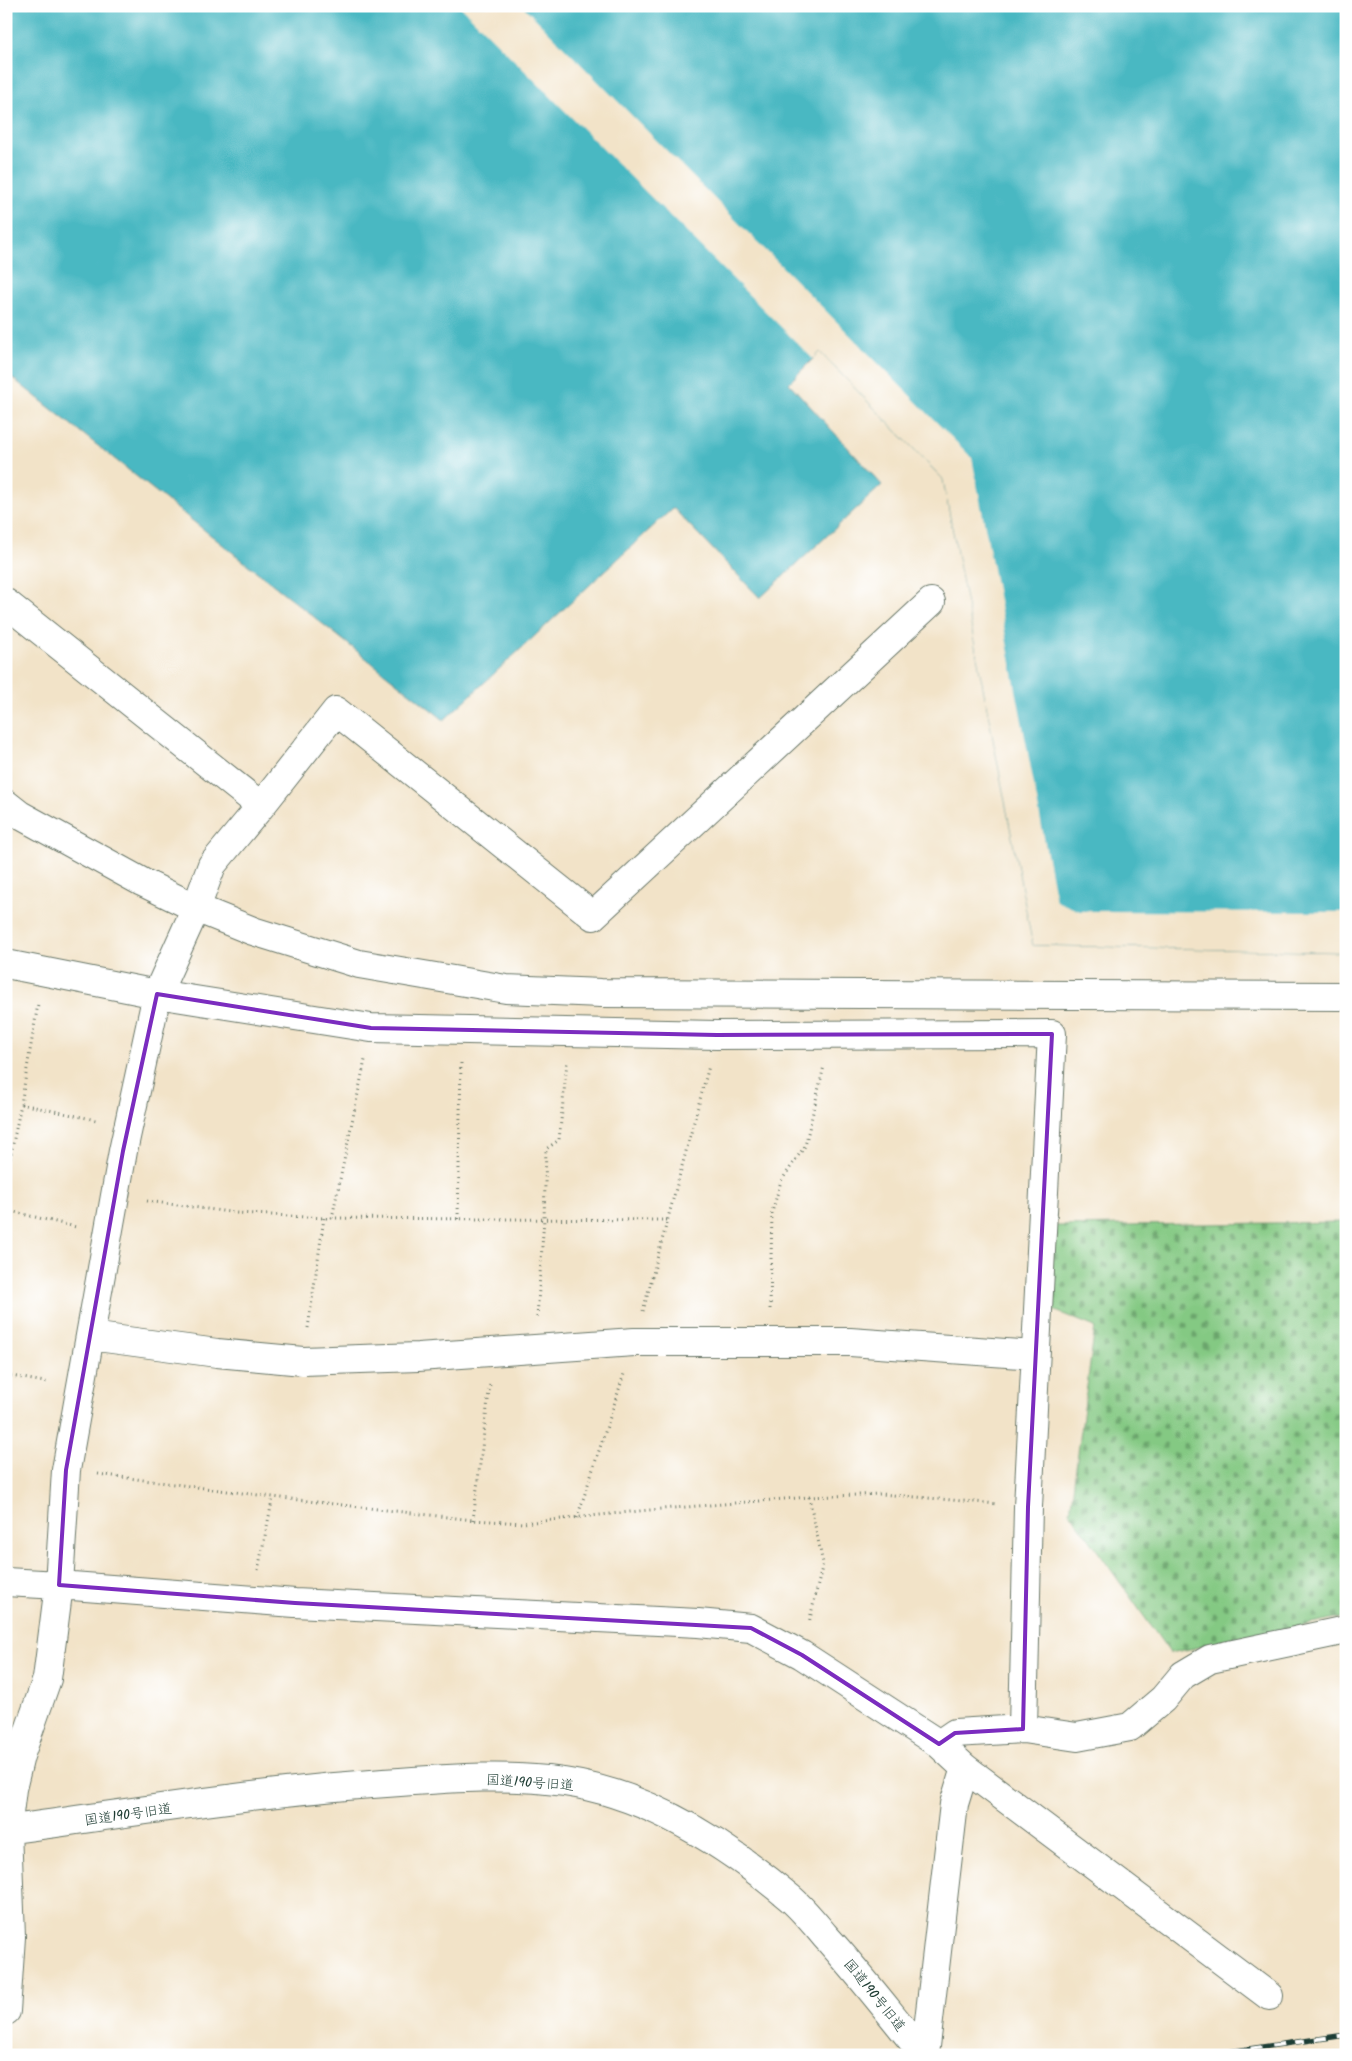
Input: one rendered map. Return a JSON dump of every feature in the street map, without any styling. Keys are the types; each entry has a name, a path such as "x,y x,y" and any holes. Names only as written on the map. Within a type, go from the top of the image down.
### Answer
{"street":[{"path":"6,2011 11,1937 6,1830 12,1789 20,1756 47,1679 59,1585 66,1470 80,1388 115,1197 157,994 196,908 212,865 336,711 592,916 931,602"},
{"path":"6,603 261,806"},
{"path":"6,804 20,815 133,878 196,908 253,931 359,964 506,988 621,993 1346,996"},
{"path":"6,964 157,994 371,1028 717,1035 832,1033 1052,1034 1028,1507 1023,1729"},
{"path":"90,1336 217,1354 303,1361 418,1357 634,1342 850,1342 1035,1355"},
{"path":"6,1582 252,1599 698,1623 751,1628 802,1655 939,1744 965,1768 1268,1996"},
{"path":"939,1744 955,1733 1023,1729 1077,1737 1130,1727 1163,1699 1184,1675 1210,1659 1346,1630"},
{"path":"925,2055 954,1804 965,1768"},
{"name":"国道190号旧道","path":"6,1830 335,1786 505,1777 565,1782 606,1792 643,1805 683,1823 720,1845 793,1900 830,1940 925,2055"}],"path":[{"path":"6,1178 21,1104 43,971"},
{"path":"332,1218 371,1028"},
{"path":"458,1219 462,1030"},
{"path":"534,1348 544,1219 546,1149 559,1140 570,1032"},
{"path":"769,1342 772,1212 781,1181 805,1146 832,1033"},
{"path":"577,1518 634,1342 717,1035"},
{"path":"21,1104 129,1127"},
{"path":"115,1197 237,1213 324,1218 668,1220"},
{"path":"6,1210 108,1235"},
{"path":"303,1361 324,1218"},
{"path":"473,1520 494,1351"},
{"path":"6,1375 80,1388"},
{"path":"66,1470 273,1497 473,1520 523,1523 808,1497 881,1494 1028,1507"},
{"path":"252,1599 273,1497"},
{"path":"802,1655 823,1563 808,1497"}],"highlighted area":[{"path":"157,994 371,1028 717,1035 1052,1034 1028,1507 1023,1729 955,1733 939,1744 802,1655 751,1628 295,1603 59,1585 66,1470 123,1151"}],"green space":[{"path":"1346,1222 1346,1617 1170,1653 1070,1512 1095,1327 1046,1307 1054,1226"}],"water":[{"path":"6,6 1346,6 1346,952 1033,945 943,479 820,352 789,383 882,485 760,598 673,508 444,720 6,373"}],"pier":[{"path":"460,6 523,6 972,458 1056,901 1080,911 1346,912 1346,952 1033,945 943,479 820,352 813,359"}],"railway":[{"path":"1207,2055 1346,2035"}]}
